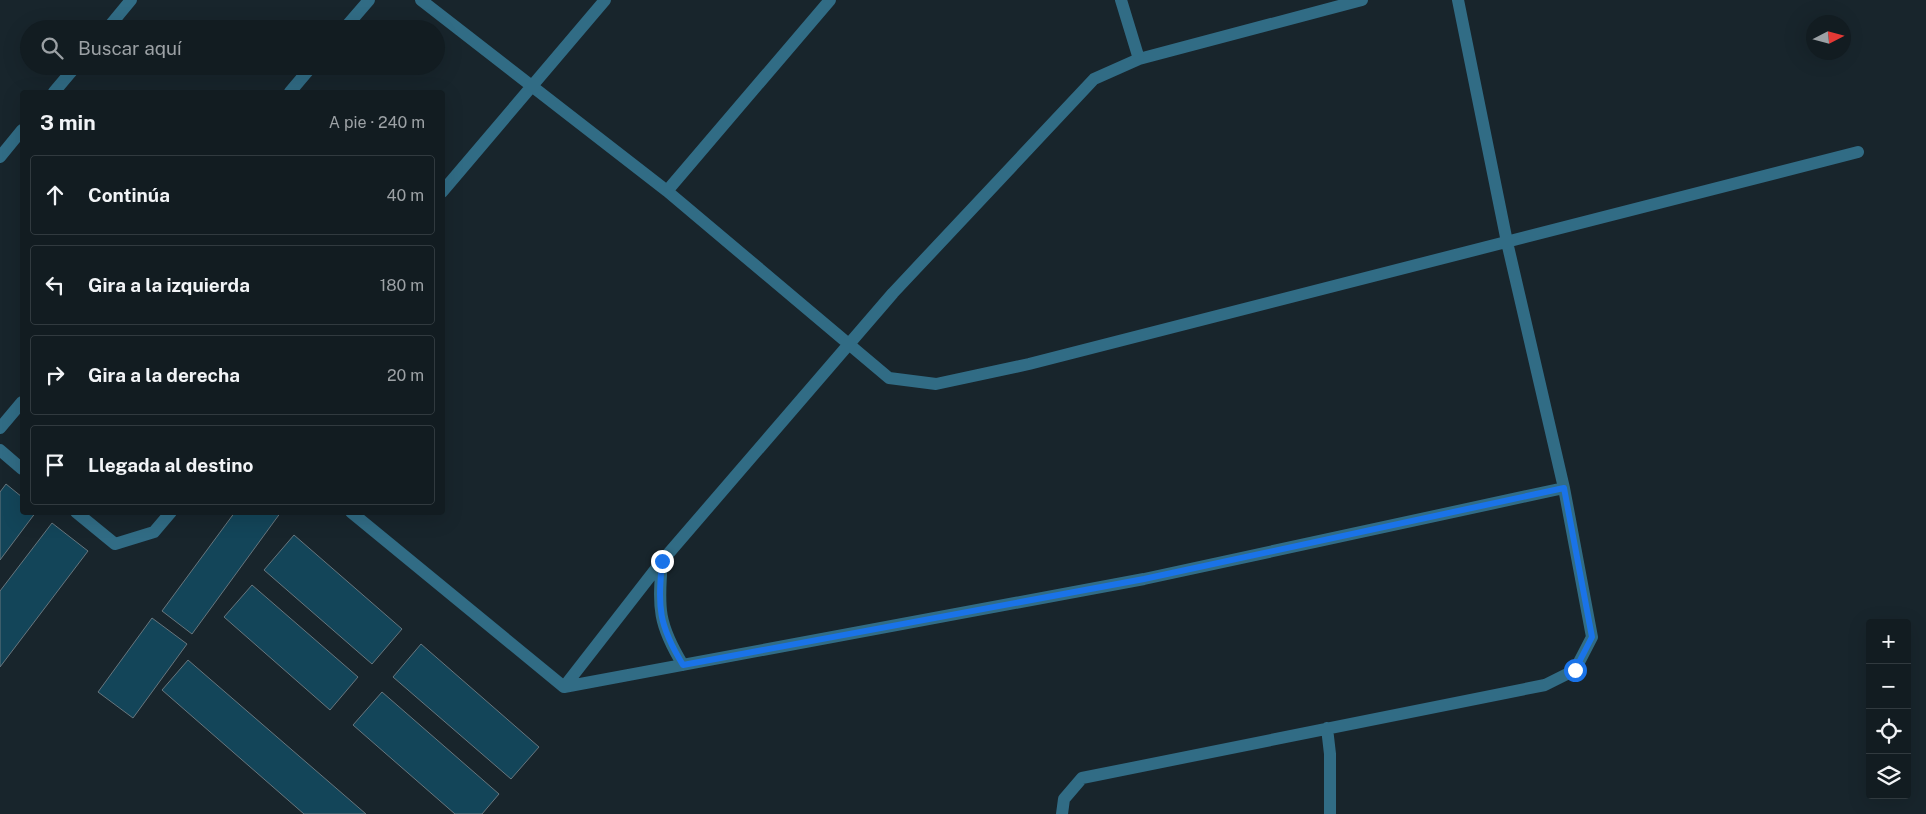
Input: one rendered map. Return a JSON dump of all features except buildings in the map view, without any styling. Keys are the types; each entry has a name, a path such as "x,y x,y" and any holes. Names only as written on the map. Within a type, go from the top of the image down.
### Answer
{"street":[{"path":"114,20 131,0"},
{"path":"352,20 369,0"},
{"path":"421,0 668,191 889,378 936,384 1029,364 1858,152"},
{"path":"445,188 605,0"},
{"path":"668,191 830,0"},
{"path":"1121,0 1139,59"},
{"path":"564,687 662,561 893,293 1094,79 1139,59 1362,0"},
{"path":"1062,814 1064,799 1082,778 1545,684 1575,670 1592,637 1564,488 1507,242 1458,0"},
{"path":"56,90 68,75"},
{"path":"292,90 304,75"},
{"path":"0,157 20,132"},
{"path":"0,428 20,404"},
{"path":"0,450 20,467"},
{"path":"355,515 564,687 1144,579 1564,488"},
{"path":"80,515 114,544 154,532 168,515"},
{"path":"662,561 659,599 662,620 667,636 683,665"},
{"path":"1326,728 1330,754 1330,814"}],"route":[{"path":"662,561 659,599 662,620 667,636 683,665 1144,579 1564,488 1592,637 1575,670"}]}
